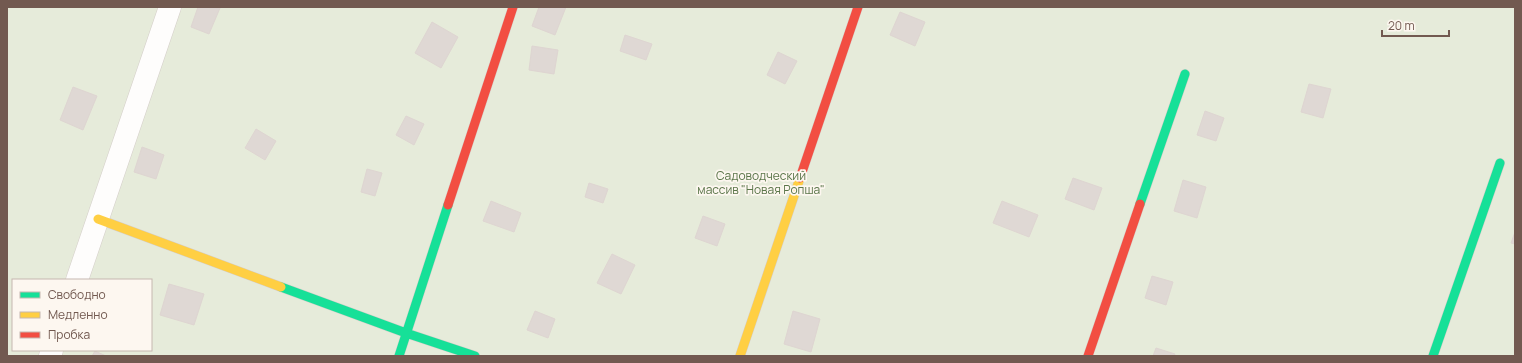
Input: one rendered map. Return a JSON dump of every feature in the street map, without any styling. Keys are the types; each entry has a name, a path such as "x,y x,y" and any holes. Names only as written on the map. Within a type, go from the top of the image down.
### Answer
{"street":[{"path":"77,279 170,7"},
{"path":"399,356 513,7"},
{"path":"740,356 858,7"},
{"path":"1088,356 1185,74"},
{"path":"1433,356 1500,163"},
{"path":"98,219 406,333 475,356"}],"green space":[{"name":"Садоводческий массив \"Новая Ропша\"","path":"7,7 1515,7 1515,356 7,356"}],"building":[{"path":"198,7 220,8 209,34 191,27"},
{"path":"539,7 566,7 555,35 532,26"},
{"path":"900,12 925,22 915,46 890,35"},
{"path":"432,22 458,37 441,68 415,53"},
{"path":"625,35 652,44 646,60 620,51"},
{"path":"532,46 558,50 554,74 529,70"},
{"path":"778,52 797,61 785,84 767,75"},
{"path":"1309,84 1331,89 1323,118 1301,112"},
{"path":"73,87 97,96 83,130 60,120"},
{"path":"1205,111 1224,118 1216,141 1197,135"},
{"path":"406,116 424,124 414,145 396,135"},
{"path":"256,129 276,141 265,160 245,148"},
{"path":"142,147 164,155 156,179 134,172"},
{"path":"367,169 382,173 375,196 361,192"},
{"path":"1073,178 1102,188 1094,210 1065,199"},
{"path":"1183,180 1206,187 1197,218 1174,211"},
{"path":"589,183 608,189 603,203 585,197"},
{"path":"491,201 521,213 514,232 483,221"},
{"path":"1002,201 1038,215 1029,237 993,223"},
{"path":"703,216 725,224 717,246 695,238"},
{"path":"1515,232 1515,244 1511,243"},
{"path":"612,254 635,265 621,294 597,283"},
{"path":"1152,276 1173,282 1166,305 1145,298"},
{"path":"169,284 204,294 194,325 160,315"},
{"path":"535,311 555,319 548,338 527,330"},
{"path":"793,311 820,319 811,352 784,344"},
{"path":"1156,348 1175,354 1174,356 1153,356"},
{"path":"95,351 106,356 92,356"}],"traffic: fast":[{"path":"1140,204 1185,74"},
{"path":"1433,356 1500,163"},
{"path":"399,356 448,205"},
{"path":"281,287 406,333 475,356"}],"traffic: slow":[{"path":"740,356 800,178"},
{"path":"98,219 281,287"}],"traffic: jam":[{"path":"448,205 513,7"},
{"path":"800,178 858,7"},
{"path":"1088,356 1140,204"}]}
